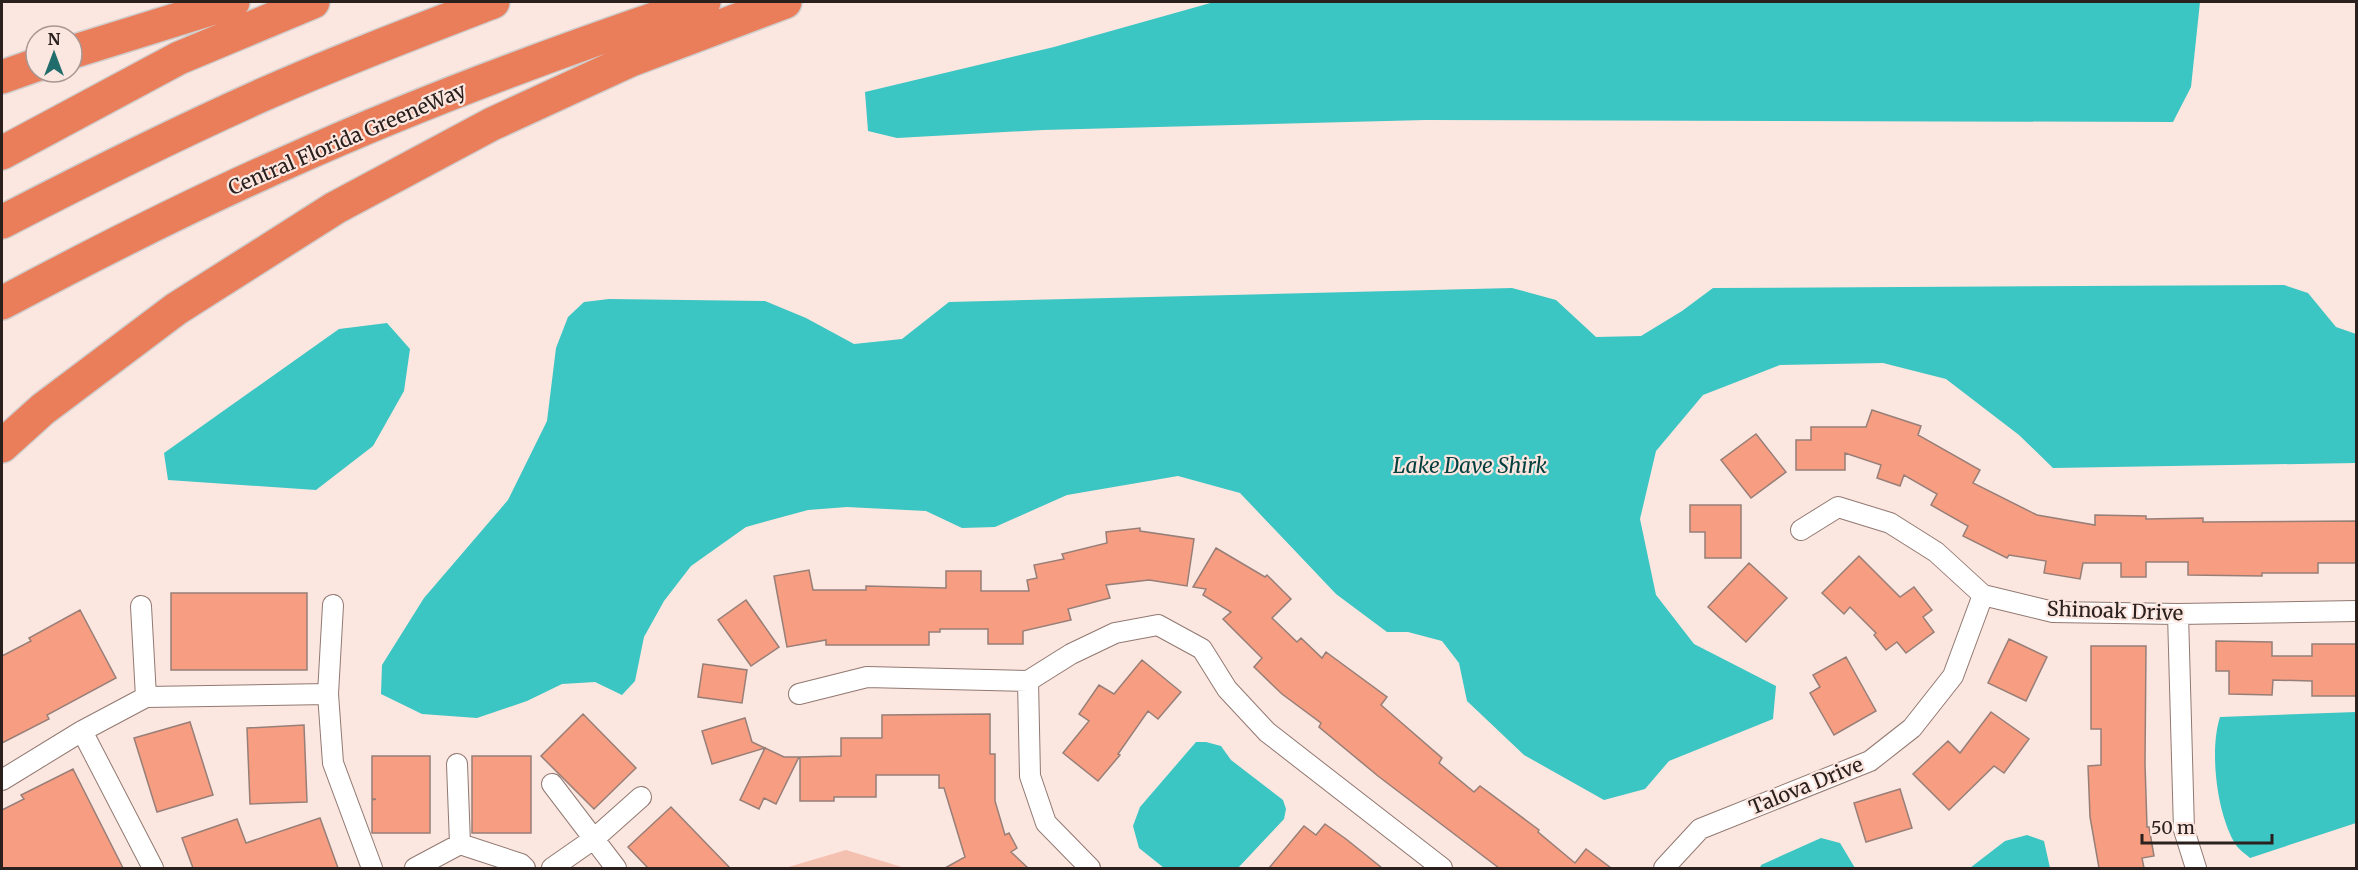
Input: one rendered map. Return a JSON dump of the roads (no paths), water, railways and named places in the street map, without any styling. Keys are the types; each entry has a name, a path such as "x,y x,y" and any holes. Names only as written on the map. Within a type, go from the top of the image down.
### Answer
{"highway":[{"path":"84,47 233,2"},
{"path":"2,153 179,58 313,2"},
{"path":"2,222 88,177 261,95 493,2"},
{"name":"Central Florida GreeneWay","path":"2,303 120,241 290,160 486,80 704,2"},
{"path":"2,446 43,409 176,309 335,208 492,124 631,60 785,2"},
{"path":"2,77 24,69"}],"street":[{"name":"Shinoak Drive","path":"1801,530 1838,507 1890,523 1936,552 1983,595 2053,612 2178,614 2356,611"},
{"name":"Talova Drive","path":"1664,868 1700,830 1870,761 1912,728 1953,676 1983,595"},
{"path":"333,605 328,694 333,763 372,868"},
{"path":"141,606 146,697"},
{"path":"2178,614 2184,830 2196,868"},
{"path":"799,694 867,677 1028,681 1071,654 1115,633 1158,625 1202,649 1227,689 1267,732 1442,868"},
{"path":"1028,681 1030,776 1046,823 1090,868"},
{"path":"3,777 146,697 328,694"},
{"path":"82,731 153,868"},
{"path":"457,764 460,844"},
{"path":"552,784 616,868"},
{"path":"552,868 595,838 641,797"},
{"path":"415,868 460,844 521,864 525,868"}],"water":[{"path":"1214,2 2200,2 2191,87 2173,122 1425,120 1043,130 897,138 868,131 865,92 1054,47"},
{"name":"Lake Dave Shirk","path":"2284,285 2308,293 2336,327 2356,334 2356,463 2053,468 2019,435 1946,379 1883,363 1780,365 1703,395 1656,451 1640,519 1656,595 1694,644 1776,686 1773,719 1669,761 1645,789 1604,800 1524,755 1467,701 1459,663 1442,641 1408,632 1387,632 1336,594 1240,493 1178,476 1067,495 995,527 962,528 926,511 847,507 808,510 746,527 691,566 664,601 644,637 635,681 622,695 595,682 562,684 527,701 477,718 422,714 381,694 382,665 424,598 508,500 547,421 556,348 568,317 584,302 609,299 765,301 806,318 854,344 902,339 949,302 1512,288 1556,300 1596,337 1641,336 1682,311 1713,288"},
{"path":"387,323 410,349 404,391 373,446 316,490 168,480 164,453 339,329"},
{"path":"2356,712 2356,823 2250,858 2236,845 2229,832 2220,800 2215,747 2220,717"},
{"path":"1196,742 1221,746 1231,760 1283,800 1286,809 1284,819 1238,868 1164,868 1139,848 1133,826 1140,807"},
{"path":"2027,835 2044,841 2050,868 1970,868 2005,841"},
{"path":"1821,838 1840,843 1855,868 1760,868 1761,865"}]}
